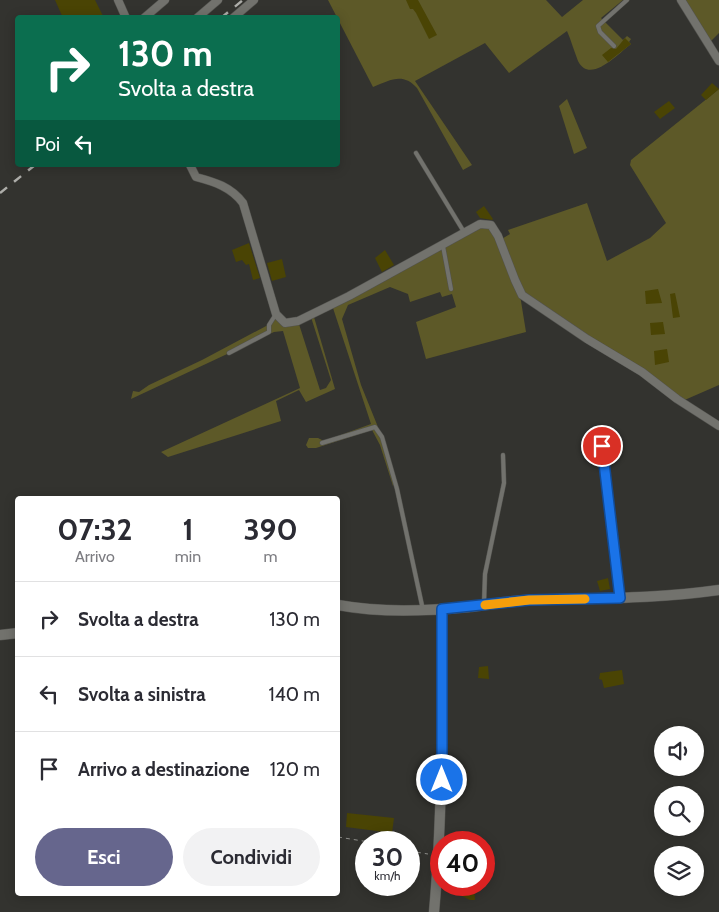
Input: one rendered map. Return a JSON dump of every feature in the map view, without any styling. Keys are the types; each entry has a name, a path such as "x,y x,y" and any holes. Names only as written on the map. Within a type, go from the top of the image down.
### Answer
{"street":[{"path":"118,0 125,15"},
{"path":"148,15 165,0"},
{"path":"200,15 218,0"},
{"path":"236,15 254,0"},
{"path":"681,0 719,61"},
{"path":"191,167 196,176 220,184 236,194 243,203 276,314 285,322 298,320 349,296 442,243 480,224 491,226 498,236 514,280 522,295 587,339 642,372 677,400 719,426"},
{"path":"340,605 370,610 423,610 529,600 620,598 719,590"},
{"path":"440,831 442,780 442,609"},
{"path":"0,635 15,633"},
{"path":"434,912 435,896"}],"lane":[{"path":"614,46 600,32 598,26 627,0"},
{"path":"416,153 464,232"},
{"path":"442,243 451,289"},
{"path":"230,353 269,332 269,325 276,314"},
{"path":"322,443 375,427 382,438 397,489 423,610"},
{"path":"602,446 620,598"},
{"path":"485,605 483,594 485,574 504,483 502,455"}],"path":[{"path":"340,837 355,840"}],"shaded area":[{"path":"328,0 546,0 562,17 583,0 623,0 601,18 623,40 627,36 631,39 629,42 631,44 612,60 597,69 590,70 583,68 578,61 567,31 509,73 485,43 415,81 472,165 463,170 417,88 412,83 407,80 396,79 373,87 340,23 340,15 336,15"},
{"path":"681,0 719,0 719,33 709,43"},
{"path":"719,89 719,385 680,402 520,295 526,332 426,359 416,322 456,307 452,294 442,297 440,292 410,302 408,294 390,287 348,305 342,319 361,385 382,437 395,483 393,486 380,445 372,430 316,448 308,448 306,445 309,438 318,438 324,441 371,424 333,308 314,317 335,389 306,402 299,390 276,401 281,421 168,457 161,452 300,388 283,331 274,332 131,399 133,391 139,392 149,385 202,360 268,325 276,314 285,322 298,321 320,390 326,388 331,380 310,314 480,224 491,225 500,240 510,234 508,230 587,203 607,261 650,238 666,223 630,165 631,160"},
{"path":"567,99 587,148 574,154 559,106"}],"building":[{"path":"55,0 95,0 102,15 62,15"},
{"path":"406,0 418,0 437,35 429,39 416,13 413,9 410,9"},
{"path":"625,38 631,44 608,62 602,55 611,48 616,49"},
{"path":"712,83 719,89 706,100 701,95"},
{"path":"669,101 675,108 660,119 654,112"},
{"path":"484,206 492,220 480,218 476,212"},
{"path":"249,243 260,278 253,280 249,264 246,265 242,260 236,262 232,250"},
{"path":"385,250 394,265 382,272 375,258"},
{"path":"282,259 286,277 272,281 267,263"},
{"path":"658,289 662,303 646,304 645,291"},
{"path":"675,293 680,317 673,318 670,294"},
{"path":"663,322 665,334 651,335 650,323"},
{"path":"667,349 669,362 655,365 654,351"},
{"path":"608,578 610,589 600,591 597,581"},
{"path":"488,666 489,679 478,678 479,667"},
{"path":"622,670 624,684 604,688 602,680 599,679 600,673"},
{"path":"347,813 394,818 392,831 346,827"},
{"path":"462,896 475,896 475,900"}],"railway":[{"path":"225,15 243,0"},
{"path":"0,193 32,167"}],"slow traffic":[{"path":"485,605 529,600 585,599"}],"route":[{"path":"442,780 442,609 529,600 620,598 602,446"}]}
